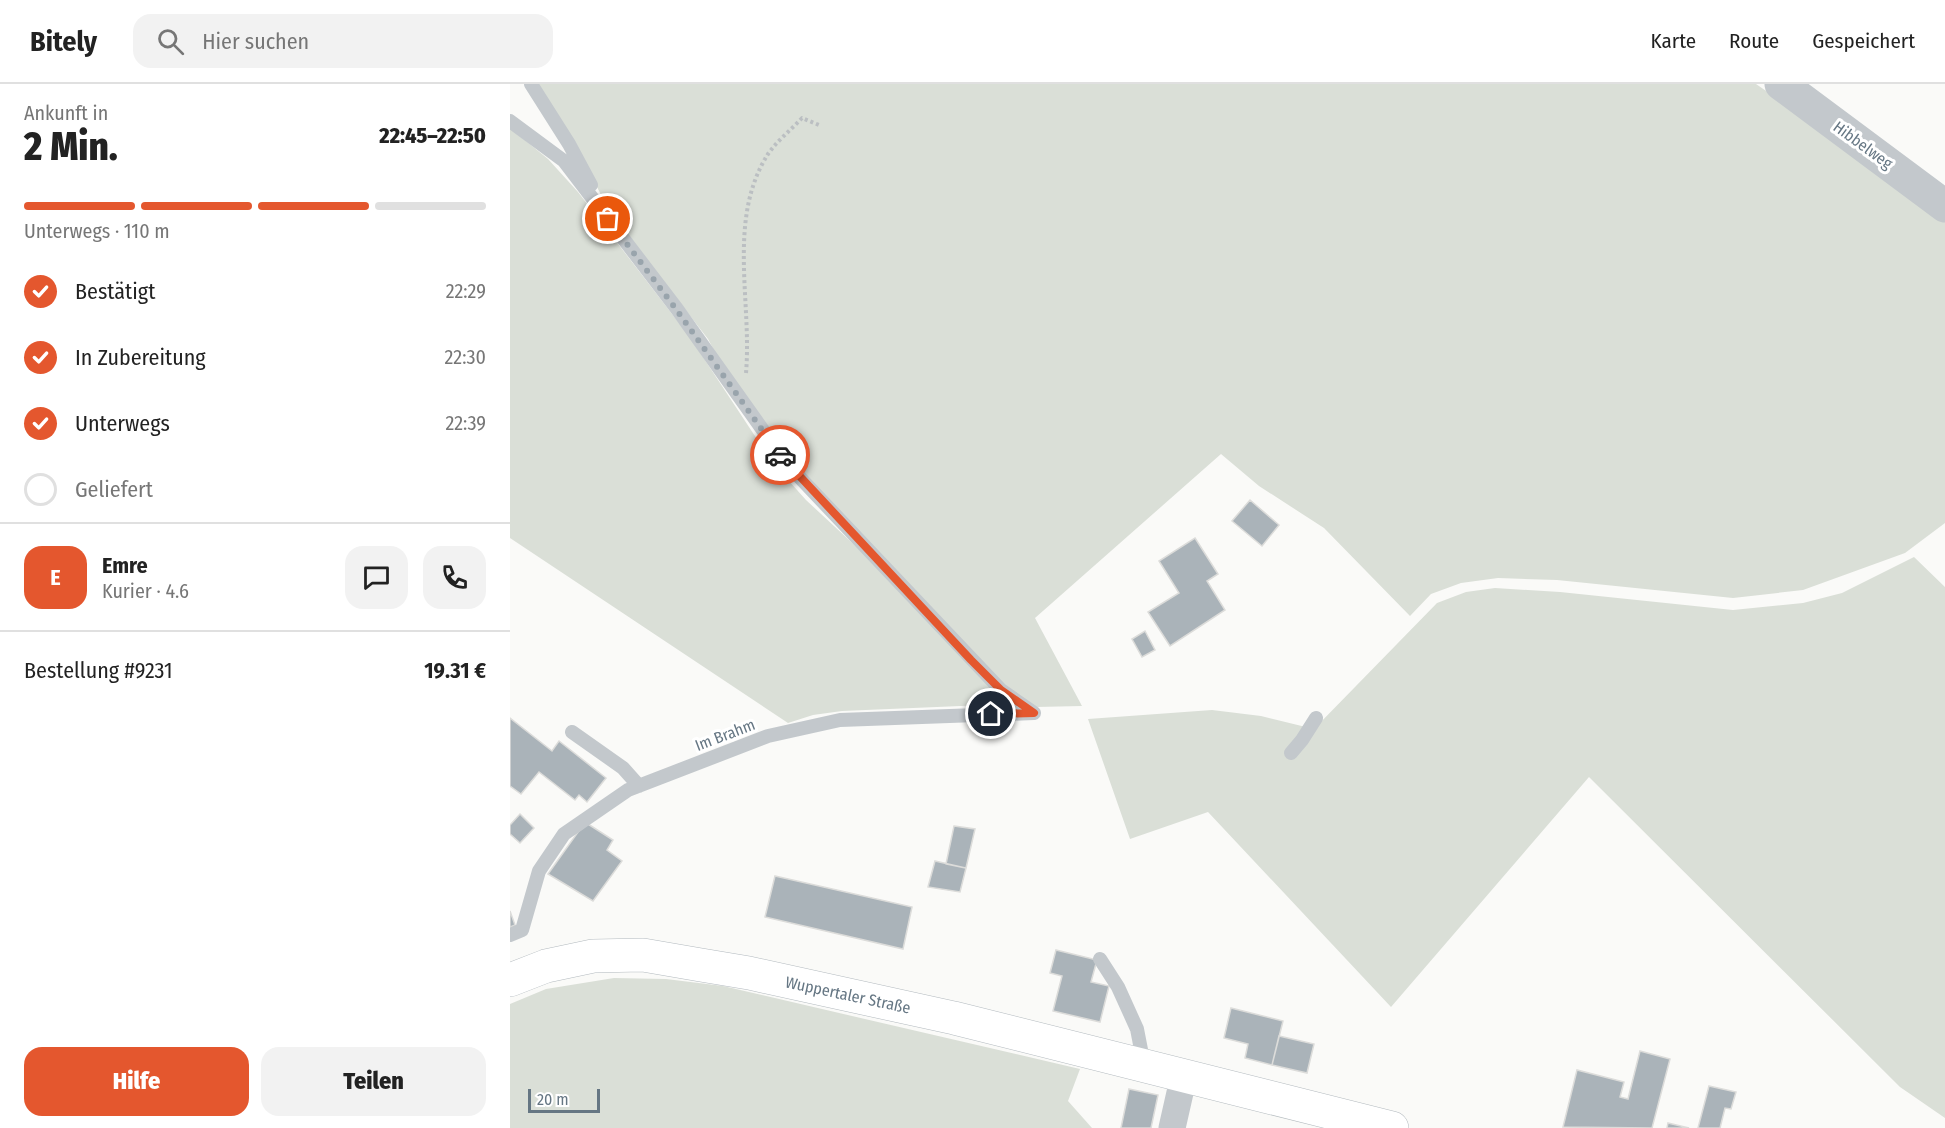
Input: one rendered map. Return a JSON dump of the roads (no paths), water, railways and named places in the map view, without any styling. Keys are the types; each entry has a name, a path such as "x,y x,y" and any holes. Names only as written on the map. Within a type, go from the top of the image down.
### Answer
{"main road":[{"name":"Wuppertaler Straße","path":"510,980 546,966 593,956 643,955 749,973 954,1018 1392,1128"}],"street":[{"name":"Hibbelweg","path":"1781,84 1945,206"},
{"path":"1172,1128 1184,1075"}],"lane":[{"path":"531,84 569,144 608,219"},
{"path":"510,122 564,161 608,219"},
{"name":"Im Brahm","path":"510,935 522,930 539,871 564,834 628,789 768,736 840,720 1034,713 1001,690 795,473 608,219"},
{"path":"1291,753 1317,718"},
{"path":"572,732 623,768 639,786"},
{"path":"1100,959 1118,987 1137,1029 1144,1065"}]}
